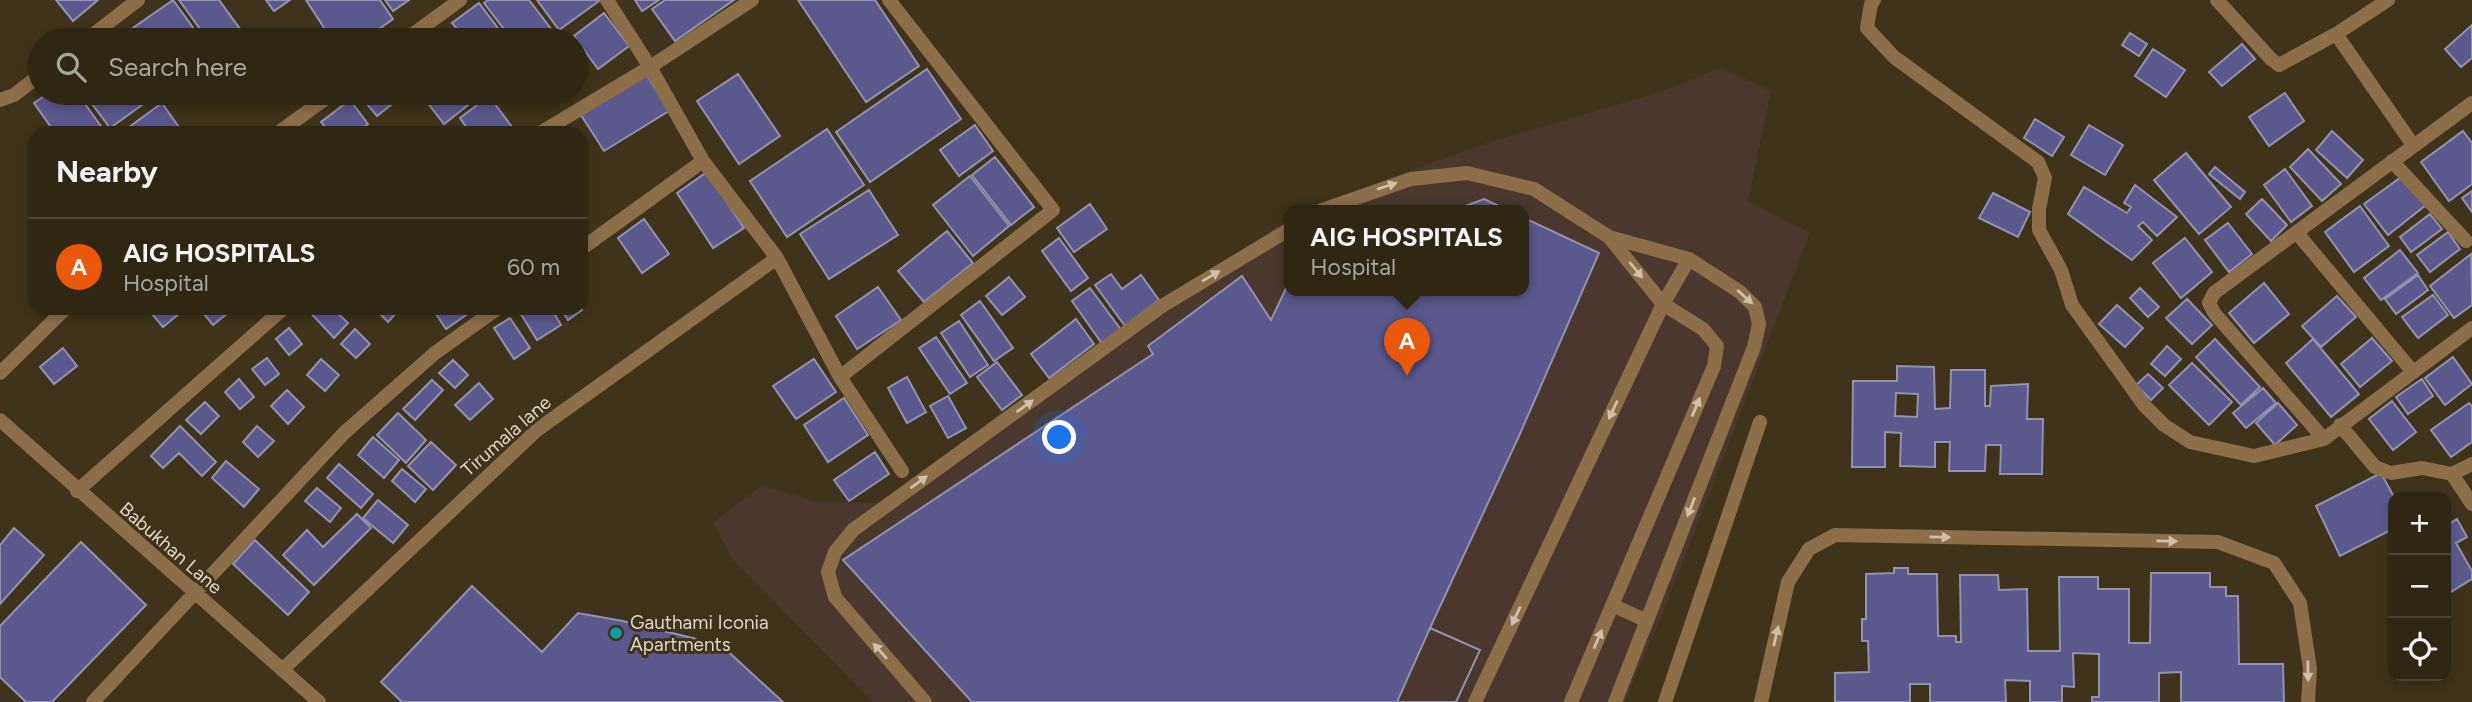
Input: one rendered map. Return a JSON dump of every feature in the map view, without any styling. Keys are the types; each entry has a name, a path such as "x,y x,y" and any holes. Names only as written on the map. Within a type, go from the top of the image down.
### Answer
{"street":[{"path":"102,28 138,0"},
{"path":"422,28 460,0"},
{"path":"607,0 650,67 703,161 777,258 840,377 902,471"},
{"path":"588,104 751,0"},
{"path":"840,377 1053,210 889,0"},
{"path":"1874,0 1867,28 1894,58 2038,162 2045,178 2039,209 2039,230 2061,270 2072,305 2144,405 2164,425 2190,442 2254,456 2323,439 2472,328"},
{"path":"2217,0 2279,65 2336,34 2388,0"},
{"path":"2336,34 2413,145"},
{"path":"0,100 14,95 28,84"},
{"path":"2323,439 2215,314 2209,303 2214,293 2472,103"},
{"path":"288,126 316,105"},
{"path":"552,126 587,105"},
{"path":"588,243 703,161"},
{"path":"2392,161 2466,241"},
{"path":"1335,205 1411,179 1467,173 1534,190 1609,237 1689,258 1740,292 1755,307 1759,324 1754,347 1615,702"},
{"path":"925,702 835,597 828,572 835,552 853,530 1162,306 1284,233"},
{"path":"2297,233 2413,372"},
{"path":"1571,702 1714,366 1717,346 1703,329 1663,304 1609,237"},
{"name":"Tirumala lane","path":"282,670 537,430 777,258"},
{"path":"1475,702 1663,304 1689,258"},
{"path":"0,373 59,315"},
{"path":"77,491 276,315"},
{"path":"93,702 344,433 435,353 488,315"},
{"name":"Babukhan Lane","path":"0,420 318,702"},
{"path":"1665,702 1760,422"},
{"path":"2340,425 2375,467 2391,473 2422,468 2452,474 2472,464"},
{"path":"2452,474 2472,504"},
{"path":"1761,702 1788,582 1809,550 1835,535 2218,542 2274,563 2300,603 2309,669 2308,702"},
{"path":"1612,605 1647,621"}],"shaded area":[{"path":"1721,68 1771,91 1748,201 1810,233 1668,600 1625,702 873,702 734,561 713,523 762,485 816,502 884,503 1011,410 1284,221 1284,296 1529,296 1529,205 1315,205 1487,143 1657,93"}],"building":[{"path":"56,0 98,0 73,21"},
{"path":"173,0 193,28 133,28"},
{"path":"179,0 219,0 239,28 199,28"},
{"path":"266,0 290,0 274,11"},
{"path":"306,0 380,0 393,19 381,28 324,28"},
{"path":"385,0 409,0 393,11"},
{"path":"488,0 529,0 550,28 503,28 484,3"},
{"path":"537,0 599,1 562,28 558,28"},
{"path":"635,0 659,0 642,11"},
{"path":"665,0 734,0 675,41 652,9"},
{"path":"798,0 875,0 919,66 866,102"},
{"path":"479,3 498,28 456,28 452,23"},
{"path":"604,13 629,46 598,69 588,55 588,28 584,28"},
{"path":"2472,25 2472,58 2461,67 2445,49"},
{"path":"2130,33 2147,44 2139,56 2122,45"},
{"path":"2242,44 2255,59 2222,86 2209,72"},
{"path":"2153,49 2185,70 2166,97 2135,76"},
{"path":"927,69 961,119 870,182 836,132"},
{"path":"646,74 669,111 604,151 581,115"},
{"path":"738,74 780,136 739,164 697,101"},
{"path":"2285,93 2304,121 2269,146 2249,117"},
{"path":"35,105 86,105 101,126 50,126"},
{"path":"93,105 142,105 113,126 109,126"},
{"path":"159,105 163,105 178,126 131,126"},
{"path":"343,105 354,105 368,124 324,126 321,122"},
{"path":"368,105 391,105 377,116"},
{"path":"429,105 468,105 444,124"},
{"path":"477,105 496,105 511,126 465,126 460,118"},
{"path":"2035,119 2064,137 2052,156 2024,138"},
{"path":"975,125 993,151 959,176 940,150"},
{"path":"2089,125 2123,145 2105,175 2071,155"},
{"path":"827,129 864,185 787,237 750,181"},
{"path":"2332,131 2363,160 2347,178 2316,150"},
{"path":"2463,131 2472,143 2472,184 2449,201 2421,162"},
{"path":"2308,149 2341,184 2322,201 2290,167"},
{"path":"2186,153 2231,207 2199,234 2154,180"},
{"path":"995,157 1034,207 1011,225 972,175"},
{"path":"2215,167 2245,192 2240,199 2209,174"},
{"path":"2285,169 2312,206 2291,222 2264,185"},
{"path":"707,172 744,228 713,248 677,193"},
{"path":"2404,175 2426,205 2388,235 2364,204"},
{"path":"970,176 1009,226 973,256 933,205"},
{"path":"2135,185 2177,217 2157,236 2143,222 2138,226 2152,240 2132,260 2068,214 2084,187 2127,213 2131,207 2124,203"},
{"path":"869,190 898,235 829,279 800,234"},
{"path":"2472,191 2472,212 2462,198"},
{"path":"1993,193 2030,212 2018,237 1979,218"},
{"path":"1484,199 1497,205 1468,205"},
{"path":"2262,199 2287,225 2271,241 2246,214"},
{"path":"1090,204 1107,229 1074,252 1057,228"},
{"path":"2360,206 2389,246 2354,272 2325,232"},
{"path":"2430,214 2442,229 2411,252 2400,237"},
{"path":"644,219 669,254 642,273 618,238"},
{"path":"1529,220 1599,253 1519,436 1430,628 1480,650 1456,702 972,702 843,560 1153,354 1148,346 1242,276 1271,320 1284,293 1284,296 1529,296"},
{"path":"2228,223 2252,254 2229,272 2205,240"},
{"path":"947,231 973,263 924,302 898,271"},
{"path":"2448,232 2460,249 2430,272 2417,255"},
{"path":"1059,238 1088,278 1071,291 1042,251"},
{"path":"2185,238 2212,272 2181,298 2153,263"},
{"path":"2400,250 2418,273 2381,300 2364,278"},
{"path":"2471,254 2472,305 2454,318 2430,286"},
{"path":"1111,274 1122,289 1141,275 1159,300 1125,326 1095,285"},
{"path":"2418,275 2428,290 2396,314 2385,299"},
{"path":"1009,277 1025,297 1002,315 986,296"},
{"path":"2264,283 2289,314 2254,343 2229,313"},
{"path":"878,287 901,320 857,349 836,316"},
{"path":"1090,288 1122,331 1103,345 1072,301"},
{"path":"2140,288 2159,307 2148,317 2130,298"},
{"path":"2433,295 2448,315 2418,338 2402,317"},
{"path":"2337,296 2356,317 2321,347 2302,326"},
{"path":"2187,299 2212,325 2192,344 2166,318"},
{"path":"980,301 1013,348 994,361 961,315"},
{"path":"2117,305 2143,328 2125,347 2099,324"},
{"path":"153,315 178,315 163,327"},
{"path":"205,315 225,315 213,325"},
{"path":"313,315 339,315 348,323 334,338"},
{"path":"381,315 394,315 388,322"},
{"path":"437,315 466,315 446,329"},
{"path":"521,315 555,315 561,325 537,340"},
{"path":"510,318 530,348 514,359 494,328"},
{"path":"1076,319 1094,344 1049,378 1031,354"},
{"path":"959,321 988,365 970,377 941,333"},
{"path":"289,328 302,344 289,355 276,339"},
{"path":"355,329 370,344 356,358 341,344"},
{"path":"936,337 967,383 950,394 919,348"},
{"path":"2372,338 2392,361 2360,387 2341,364"},
{"path":"2215,339 2260,387 2241,405 2196,357"},
{"path":"2313,339 2359,394 2331,417 2286,363"},
{"path":"2167,346 2181,359 2165,376 2151,364"},
{"path":"63,348 77,366 54,384 40,367"},
{"path":"2453,357 2472,384 2445,405 2425,378"},
{"path":"267,358 279,374 265,385 252,369"},
{"path":"321,359 339,375 325,391 307,375"},
{"path":"814,359 836,392 796,419 773,386"},
{"path":"453,360 468,375 455,388 439,373"},
{"path":"997,362 1022,395 1002,410 977,377"},
{"path":"2192,363 2232,402 2209,425 2169,385"},
{"path":"1897,366 1934,367 1935,409 1950,408 1951,370 1985,370 1985,406 1990,406 1991,386 2028,384 2027,419 2043,419 2042,474 2000,474 2001,445 1986,445 1985,471 1949,471 1950,442 1935,442 1935,467 1900,466 1901,433 1885,432 1885,467 1852,467 1853,381 1897,381","holes":["1896,393 1918,394 1917,417 1895,416"]},
{"path":"2148,374 2163,388 2151,400 2136,385"},
{"path":"907,377 926,412 907,423 888,388"},
{"path":"239,379 254,397 240,409 225,392"},
{"path":"2422,379 2433,396 2408,414 2396,397"},
{"path":"432,380 443,390 415,420 403,409"},
{"path":"479,383 493,399 470,420 455,405"},
{"path":"2263,388 2276,403 2246,428 2233,413"},
{"path":"287,390 304,407 288,424 271,406"},
{"path":"948,396 966,428 948,438 930,406"},
{"path":"844,398 868,435 828,462 804,425"},
{"path":"2392,401 2416,432 2393,450 2369,419"},
{"path":"205,402 219,416 201,434 186,420"},
{"path":"2278,403 2297,425 2275,445 2256,423"},
{"path":"2469,403 2472,406 2472,442 2451,457 2431,430"},
{"path":"398,413 426,440 406,463 377,435"},
{"path":"180,426 216,462 202,476 179,453 163,468 151,456"},
{"path":"257,426 274,441 258,457 243,442"},
{"path":"373,437 399,460 384,478 358,455"},
{"path":"431,442 456,465 433,490 408,466"},
{"path":"875,452 889,474 849,501 834,480"},
{"path":"226,461 259,489 244,507 212,478"},
{"path":"339,464 373,494 361,508 327,478"},
{"path":"402,469 426,489 415,502 392,481"},
{"path":"2381,473 2391,492 2388,492 2388,532 2340,556 2316,506"},
{"path":"317,488 341,508 330,522 305,501"},
{"path":"378,500 408,525 393,543 363,518"},
{"path":"357,514 371,528 314,585 283,555 307,530 323,547"},
{"path":"2457,519 2467,537 2456,543 2472,571 2472,579 2451,592 2451,555 2451,523"},
{"path":"14,528 44,555 0,604 0,545"},
{"path":"255,540 309,592 288,615 233,564"},
{"path":"81,542 146,605 52,702 26,702 0,677 0,626"},
{"path":"1894,568 1908,568 1908,574 1937,574 1938,636 1956,636 1956,642 1961,642 1960,575 1998,575 1999,590 2027,589 2028,651 2060,651 2059,577 2098,577 2098,589 2129,589 2129,643 2150,643 2151,573 2210,573 2210,587 2226,587 2226,596 2238,596 2239,664 2283,664 2284,702 2181,702 2181,672 2159,673 2159,702 2092,702 2092,697 2099,697 2099,654 2073,653 2074,687 2062,686 2062,702 2030,702 2030,681 2005,680 2006,702 1930,702 1930,684 1910,684 1910,702 1835,702 1835,673 1869,672 1868,641 1862,641 1862,619 1866,619 1866,574 1894,573"},
{"name":"Gauthami Iconia Apartments","path":"472,586 542,652 578,613 623,621 721,645 783,702 402,702 381,682"},
{"path":"1430,628 1480,650 1456,702 1397,702"}],"place":[{"name":"AIG HOSPITALS","path":"1407,376"},
{"name":"Gauthami Iconia Apartments","path":"616,633"}]}
